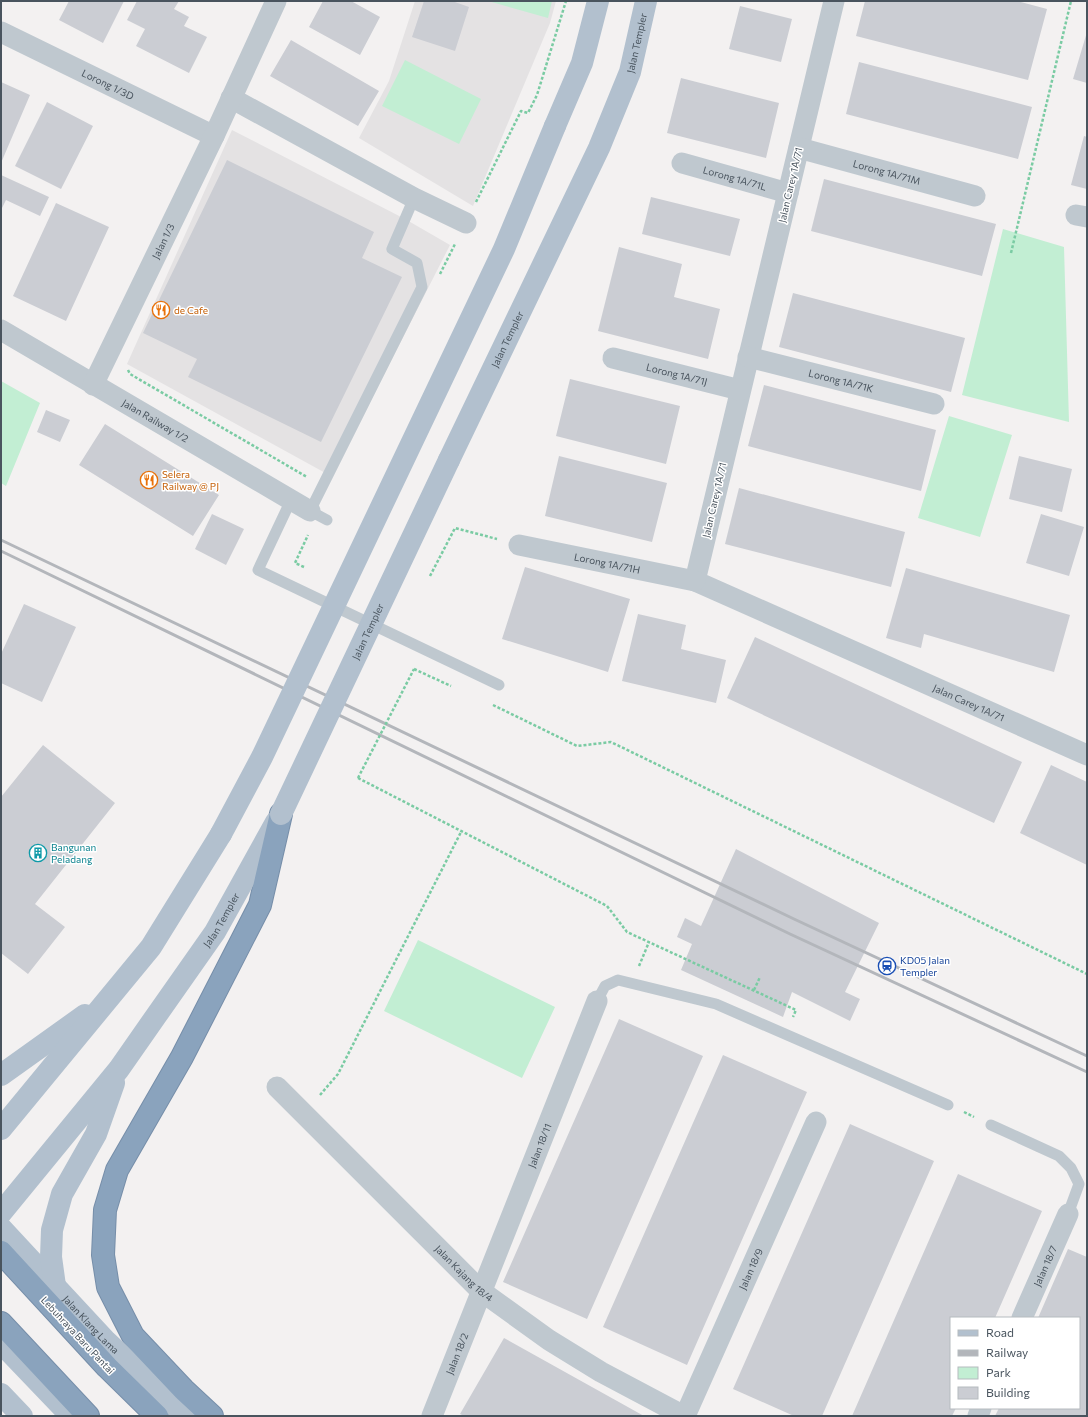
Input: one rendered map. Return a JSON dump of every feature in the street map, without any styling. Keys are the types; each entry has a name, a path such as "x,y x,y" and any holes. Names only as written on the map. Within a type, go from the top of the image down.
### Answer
{"highway":[{"path":"212,1416 184,1390 133,1336 108,1287 103,1255 105,1210 117,1170 182,1057 260,905 281,814"},
{"name":"Lebuhraya Baru Pantai","path":"1,1252 107,1367 157,1416"},
{"path":"1,1323 88,1416"}],"main road":[{"path":"1,1129 151,946 220,834 262,758 498,263 582,63 598,1"},
{"name":"Jalan Templer","path":"1,1212 119,1069 215,932 281,814 599,148 630,72 646,1"},
{"path":"1,1074 106,1000"},
{"path":"55,1286 51,1257 52,1230 62,1194 96,1134 119,1069"},
{"name":"Jalan Klang Lama","path":"1,1228 105,1340 186,1416"},
{"path":"1,1343 71,1416"},
{"path":"1,1394 22,1416"}],"street":[{"name":"Jalan 1/3","path":"93,385 214,136 276,1"},
{"name":"Jalan Carey 1A/71","path":"834,1 695,581 1087,755"},
{"name":"Lorong 1/3D","path":"1,32 214,136"},
{"path":"231,98 414,198 466,223"},
{"name":"Lorong 1A/71M","path":"799,148 975,196"},
{"name":"Lorong 1A/71L","path":"682,163 788,193"},
{"name":"Jalan Railway 1/2","path":"1,330 93,385 319,515"},
{"name":"Lorong 1A/71K","path":"748,357 934,404"},
{"name":"Lorong 1A/71J","path":"613,358 740,390"},
{"name":"Lorong 1A/71H","path":"518,545 695,581"},
{"name":"Jalan 18/11","path":"481,1291 598,1001"},
{"name":"Jalan Kajang 18/4","path":"277,1087 481,1291 550,1340 601,1372 684,1416"},
{"name":"Jalan 18/9","path":"684,1416 816,1122"},
{"name":"Jalan 18/7","path":"1022,1317 1068,1214"},
{"name":"Jalan 18/2","path":"433,1415 481,1291"}],"lane":[{"path":"319,515 323,486 422,287 418,263 392,249 414,198"},
{"path":"291,500 258,570 499,685"},
{"path":"598,1001 605,986 618,980 716,1004 948,1105"},
{"path":"991,1125 1059,1156 1071,1168 1079,1184 1068,1214"}],"path":[{"path":"537,95 566,1"},
{"path":"1011,253 1071,1"},
{"path":"125,364 130,374 323,486"},
{"path":"430,576 455,528 518,545"},
{"path":"303,545 295,563 304,567"},
{"path":"414,669 358,778 462,830 607,906 627,932 796,1010 787,1034"},
{"path":"499,685 490,704 577,746 611,742 1087,974"},
{"path":"303,1114 338,1074 462,830"},
{"path":"631,984 649,942"},
{"path":"754,990 760,977"},
{"path":"948,1105 991,1125"}],"shaded area":[{"path":"415,1 556,1 550,23 473,206 359,138 389,81"},
{"path":"232,130 405,219 450,245 333,475 329,475 127,364"}],"green space":[{"path":"488,1 552,1 548,18"},
{"path":"405,60 481,99 459,144 382,106"},
{"path":"1003,229 1064,247 1069,422 962,395"},
{"path":"1,381 40,403 6,486 1,483"},
{"path":"949,416 1012,435 980,537 918,518"},
{"path":"418,940 555,1007 522,1078 384,1011"}],"building":[{"path":"69,1 124,1 103,43 59,20"},
{"path":"137,1 179,1 174,9 189,17 184,26 207,37 189,73 136,46 145,29 127,20"},
{"path":"323,1 351,1 380,17 360,55 309,27"},
{"path":"424,1 452,1 469,7 455,51 412,37"},
{"path":"865,1 1017,1 1047,9 1028,80 856,36"},
{"path":"740,6 792,19 781,62 729,49"},
{"path":"1087,32 1087,83 1073,79"},
{"path":"291,40 379,91 358,126 270,76"},
{"path":"859,62 1032,107 1018,159 846,114"},
{"path":"681,78 779,103 766,158 667,133"},
{"path":"1,82 30,95 1,163"},
{"path":"47,102 93,126 61,189 15,166"},
{"path":"1084,136 1087,137 1087,189 1071,185"},
{"path":"227,160 374,232 362,258 402,277 321,442 188,377 197,359 143,333"},
{"path":"1,175 49,197 40,216 6,200 1,210"},
{"path":"824,179 996,224 982,276 811,231"},
{"path":"651,197 740,219 730,256 642,234"},
{"path":"56,203 109,227 66,321 13,296"},
{"path":"619,247 682,264 674,297 720,309 708,359 598,331"},
{"path":"793,293 965,338 951,392 779,347"},
{"path":"570,379 680,406 666,464 556,436"},
{"path":"764,385 936,430 921,491 748,446"},
{"path":"46,410 70,420 60,442 37,432"},
{"name":"Selera Railway @ PJ","path":"105,424 219,495 193,536 79,465"},
{"path":"559,456 667,483 652,542 545,516"},
{"path":"1019,456 1072,469 1062,512 1009,499"},
{"path":"739,488 905,532 891,587 725,544"},
{"path":"212,514 244,529 226,565 195,549"},
{"path":"1041,514 1084,527 1069,576 1026,563"},
{"path":"525,567 630,599 608,672 502,639"},
{"path":"906,568 1070,615 1054,672 924,634 921,648 886,638"},
{"path":"24,604 76,627 42,702 1,683 1,654"},
{"path":"638,614 686,625 681,649 726,660 716,703 622,681"},
{"path":"755,637 1022,762 994,823 727,698"},
{"name":"Bangunan Peladang","path":"43,745 115,803 35,904 65,927 28,974 1,953 1,797"},
{"path":"1051,765 1087,782 1087,865 1020,833"},
{"path":"736,849 879,923 845,992 860,999 850,1021 792,992 783,1017 681,970 692,944 677,937 685,918 701,926"},
{"path":"619,1019 703,1056 587,1319 503,1282"},
{"path":"723,1055 807,1092 687,1365 603,1327"},
{"path":"850,1124 934,1161 822,1416 794,1416 733,1389"},
{"path":"958,1174 1042,1211 995,1317 950,1317 950,1409 956,1409 952,1416 852,1416"},
{"path":"1068,1249 1087,1257 1087,1416 995,1416 998,1409 1080,1409 1080,1317 1038,1317"},
{"path":"504,1338 644,1416 464,1416 460,1414"}],"railway":[{"path":"1,540 794,919 1087,1056"},
{"path":"1,551 790,934 1087,1072"}],"place":[{"name":"de Cafe","path":"161,310"},
{"name":"Selera Railway @ PJ","path":"149,480"},
{"name":"Bangunan Peladang","path":"38,853"},
{"name":"KD05 Jalan Templer","path":"887,966"}]}
